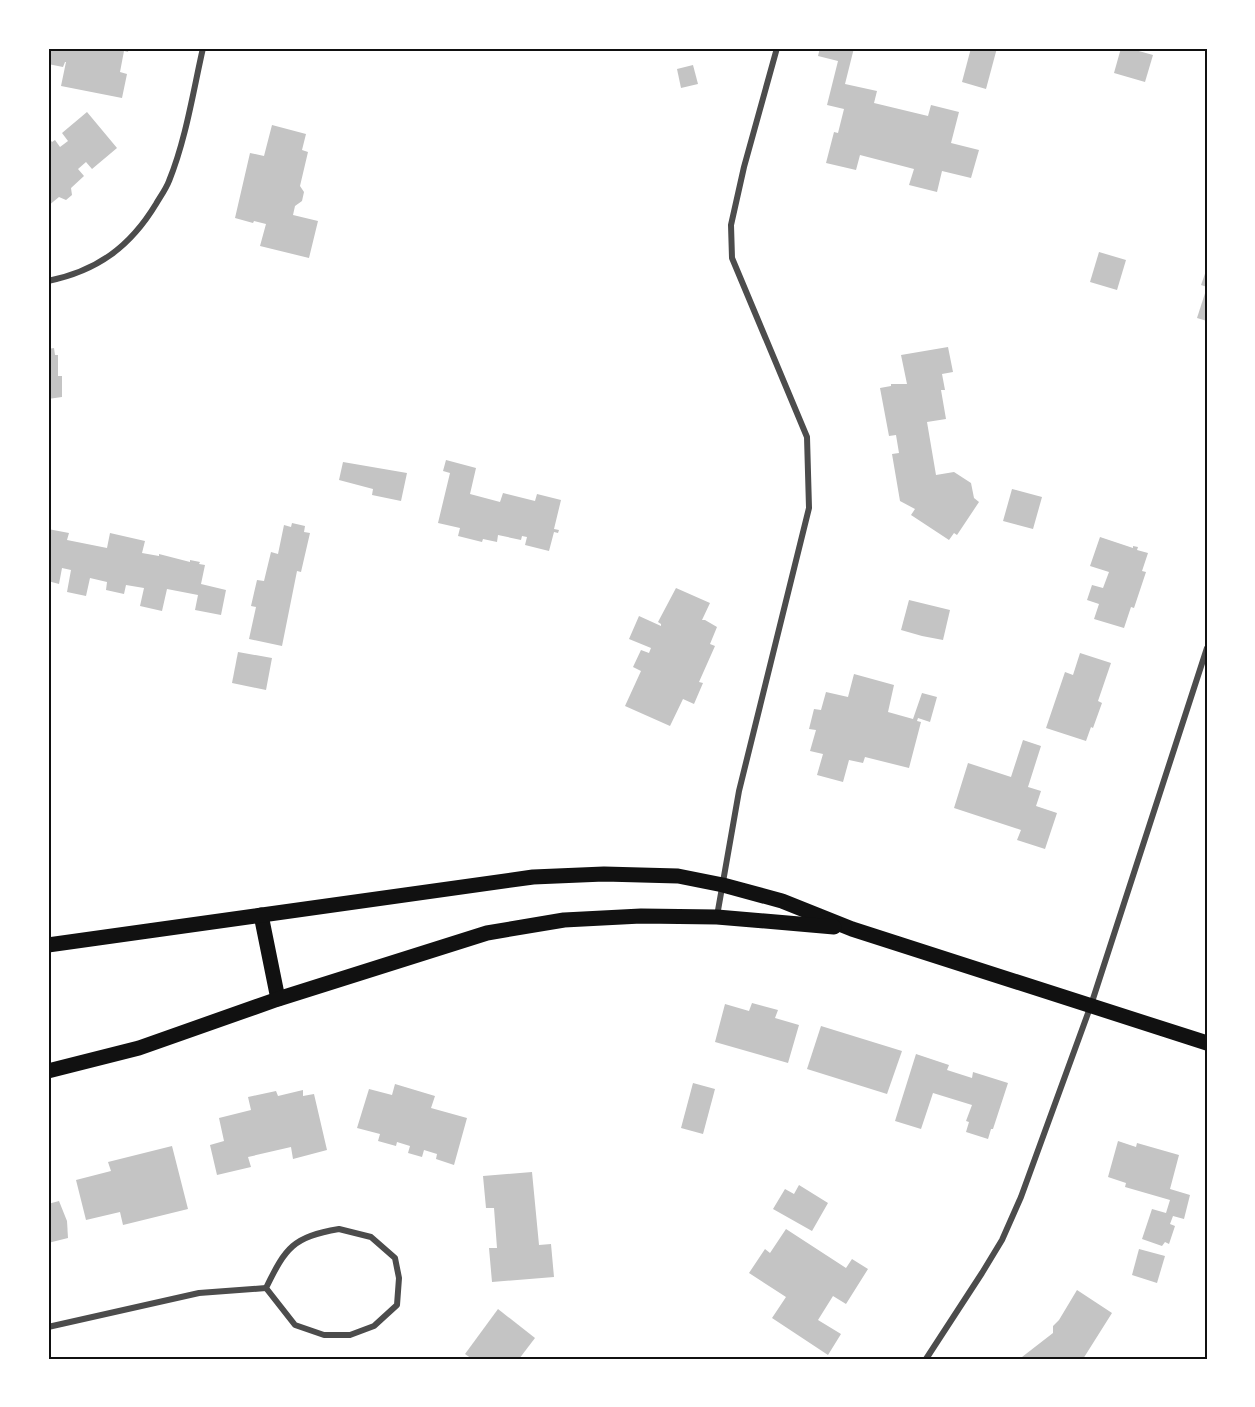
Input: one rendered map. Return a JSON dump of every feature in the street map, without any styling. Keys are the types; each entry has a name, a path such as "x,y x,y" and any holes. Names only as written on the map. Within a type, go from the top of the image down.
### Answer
{"main road":[{"path":"48,945 533,877 604,874 678,876 782,901 852,929 1207,1043"},
{"path":"261,915 278,999"},
{"path":"48,1071 139,1048 278,999 487,933 564,920 641,916 717,917 852,929"}],"street":[{"path":"48,281 71,276 105,261 146,221 169,182 182,140 203,48"},
{"path":"717,917 739,791 808,508 807,437 732,258 731,225 744,167 777,48"},
{"path":"926,1359 1002,1240 1021,1197 1091,1005 1207,648"},
{"path":"339,1229 371,1237 395,1258 399,1278 397,1305 375,1326 350,1335 324,1335 295,1325 266,1288 278,1263 292,1246 312,1234 339,1229"},
{"path":"48,1327 199,1293 266,1288"}],"building":[{"path":"48,48 129,48 128,52 124,51 120,72 127,74 122,98 61,86 66,62 63,67 48,64"},
{"path":"820,48 854,48 845,84 877,91 874,103 928,116 931,105 959,112 951,143 979,150 971,178 942,171 937,192 909,185 914,169 860,155 856,170 826,163 834,132 838,133 844,109 827,105 838,61 818,56"},
{"path":"971,48 997,48 986,89 962,82"},
{"path":"1121,48 1153,55 1145,82 1114,73"},
{"path":"693,65 698,84 681,88 677,69"},
{"path":"87,112 117,148 92,169 86,162 78,169 84,176 71,188 72,195 66,200 59,197 48,206 48,137 52,142 55,140 60,147 68,141 62,133"},
{"path":"272,125 306,134 302,150 308,152 300,186 304,192 302,201 295,206 293,215 318,221 309,258 260,246 266,224 235,218 250,153 264,156"},
{"path":"1099,252 1126,260 1117,290 1090,282"},
{"path":"1207,268 1207,287 1201,285"},
{"path":"1207,287 1207,321 1197,318"},
{"path":"948,347 953,372 942,374 945,390 941,390 946,419 927,422 936,475 954,472 971,483 974,498 979,502 957,535 954,533 949,540 911,515 915,509 900,501 892,454 899,453 896,435 889,436 880,388 891,386 891,384 907,384 901,355"},
{"path":"54,348 55,355 58,355 58,376 62,376 62,397 48,399 48,349"},
{"path":"446,460 476,468 470,494 500,502 503,493 535,501 537,494 561,500 554,529 559,530 558,533 554,532 549,551 525,545 527,537 522,536 521,540 498,535 497,542 483,539 482,542 458,536 460,528 438,523 450,473 443,471"},
{"path":"343,462 407,473 401,501 372,495 373,489 339,480"},
{"path":"1012,489 1042,497 1033,529 1003,521"},
{"path":"292,523 305,526 304,532 310,533 301,572 297,571 282,646 249,639 256,607 251,606 257,580 264,581 271,552 278,554 284,525 291,527"},
{"path":"48,529 69,533 67,540 107,548 110,533 145,541 142,553 200,562 199,564 205,565 201,584 226,590 221,615 195,610 198,595 167,589 162,611 140,606 144,588 126,585 124,594 106,590 107,582 90,578 86,596 67,592 71,570 62,568 59,584 48,581"},
{"path":"1100,537 1133,548 1133,546 1138,547 1137,550 1148,553 1142,571 1146,572 1134,608 1131,607 1124,628 1094,619 1099,604 1087,600 1092,585 1103,588 1109,572 1090,566"},
{"path":"676,588 710,603 702,620 717,627 710,644 715,646 699,682 703,683 694,704 683,699 670,726 625,706 641,671 633,667 641,650 649,653 651,648 629,639 639,616 661,626 658,622"},
{"path":"909,600 950,610 943,640 901,630"},
{"path":"238,652 272,658 266,690 232,683"},
{"path":"1080,653 1111,663 1098,701 1102,703 1086,741 1046,728 1065,672 1073,675"},
{"path":"854,674 894,685 888,712 913,719 922,693 937,697 930,722 918,718 917,721 921,722 909,768 865,757 863,763 849,760 843,782 817,775 823,754 810,751 816,730 809,729 814,709 821,710 826,692 848,697"},
{"path":"1023,740 1041,746 1028,787 1041,791 1036,806 1057,813 1045,849 1017,840 1021,830 954,808 968,763 1011,777"},
{"path":"752,1003 778,1010 775,1018 799,1025 788,1063 715,1042 725,1004 749,1011"},
{"path":"821,1026 902,1051 887,1094 807,1069"},
{"path":"916,1054 949,1065 947,1070 972,1078 973,1072 1008,1083 988,1139 966,1132 969,1122 966,1121 972,1105 933,1093 921,1129 895,1121"},
{"path":"693,1083 715,1089 703,1134 681,1128"},
{"path":"395,1084 435,1096 431,1108 467,1118 454,1165 436,1159 437,1154 424,1150 422,1157 408,1153 410,1146 397,1142 396,1146 378,1141 380,1134 357,1128 369,1089 392,1095"},
{"path":"303,1090 303,1096 314,1094 327,1150 293,1159 291,1147 248,1157 251,1167 217,1175 210,1145 224,1141 219,1118 251,1110 248,1097 276,1091 278,1096"},
{"path":"1118,1141 1136,1147 1137,1143 1179,1155 1170,1189 1190,1195 1184,1219 1173,1216 1170,1224 1175,1226 1169,1244 1165,1242 1162,1246 1142,1239 1152,1209 1166,1213 1170,1200 1125,1187 1126,1183 1108,1177"},
{"path":"172,1146 188,1209 123,1225 120,1212 86,1220 76,1180 111,1171 108,1162"},
{"path":"532,1172 539,1245 551,1244 554,1277 492,1282 489,1248 497,1248 494,1208 486,1208 483,1176"},
{"path":"799,1185 828,1203 812,1231 773,1209 785,1189 794,1194"},
{"path":"59,1201 67,1221 68,1238 48,1243 48,1204"},
{"path":"786,1229 846,1268 852,1259 868,1269 846,1304 833,1296 818,1320 841,1334 828,1355 772,1318 786,1297 749,1273 765,1249 770,1253"},
{"path":"1139,1249 1165,1256 1157,1283 1132,1275"},
{"path":"1077,1290 1112,1313 1083,1359 1023,1359 1022,1357 1053,1333 1053,1326"},
{"path":"498,1309 535,1338 519,1359 472,1359 465,1354"}]}
